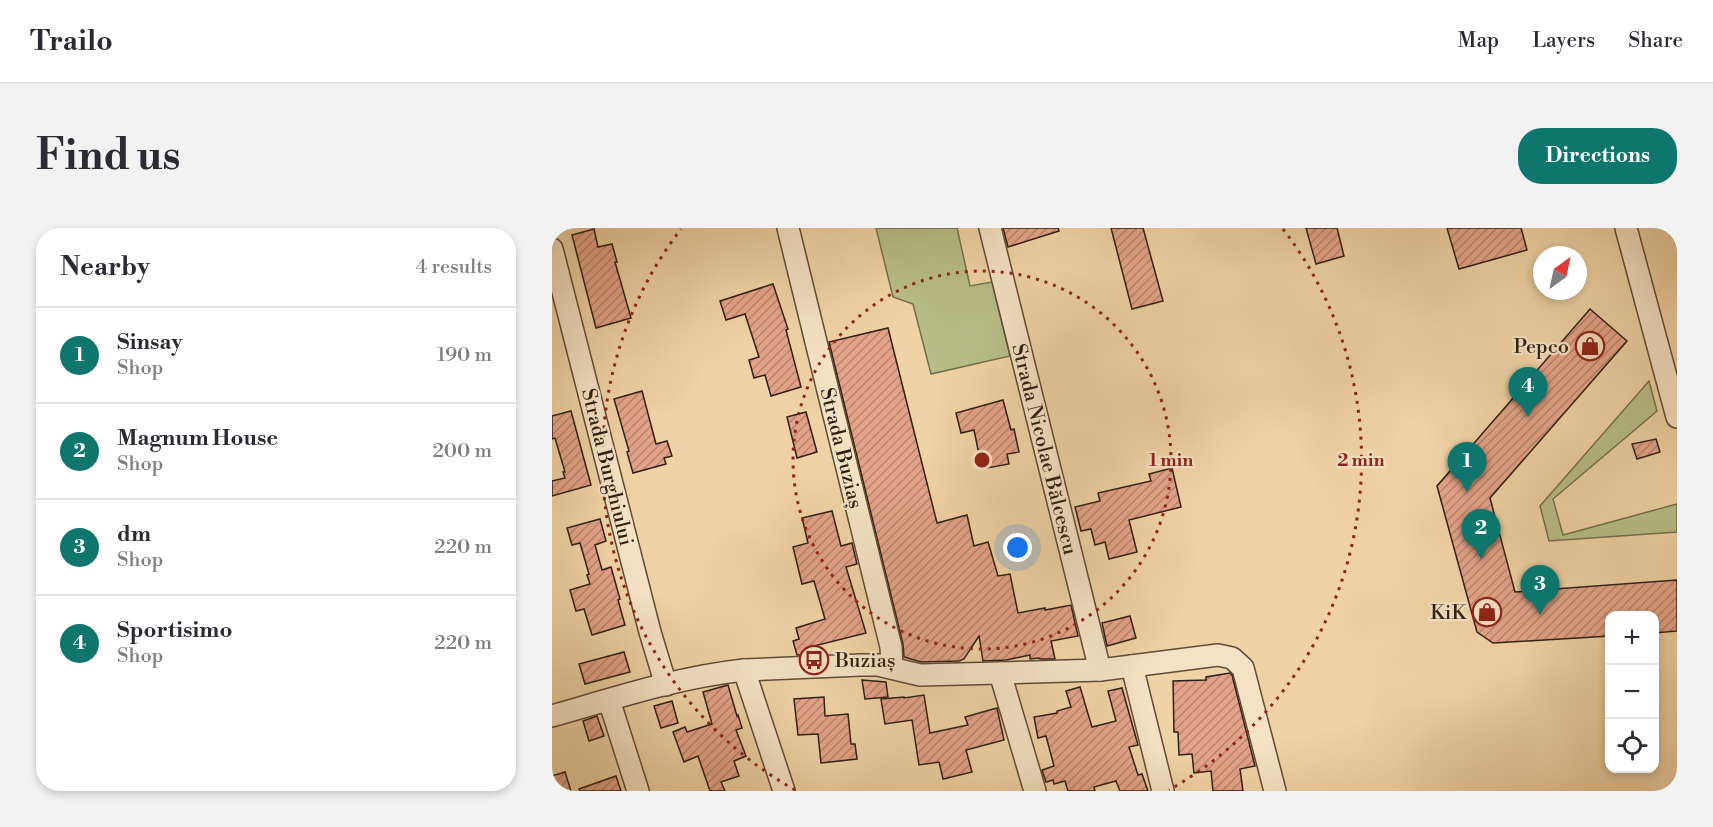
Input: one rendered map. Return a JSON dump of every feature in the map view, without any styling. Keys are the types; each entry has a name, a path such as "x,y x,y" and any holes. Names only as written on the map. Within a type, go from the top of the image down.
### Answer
{"street":[{"name":"Strada Buziaș","path":"788,228 891,647 892,668"},
{"name":"Strada Nicolae Bălcescu","path":"990,228 1100,670"},
{"path":"1626,228 1677,417"},
{"name":"Strada Burghiului","path":"552,249 650,632 666,685"},
{"path":"552,716 666,685 744,670 878,665 920,675 1100,670 1218,655 1232,658 1243,668 1275,791"},
{"path":"1132,666 1164,791"},
{"path":"744,670 784,791"},
{"path":"1000,673 1035,791"},
{"path":"609,700 638,791"}],"green space":[{"path":"876,228 957,228 970,286 992,282 1010,356 931,374 913,304 893,297"},
{"path":"1649,381 1657,411 1553,499 1563,535 1677,504 1677,532 1549,541 1540,506"}],"building":[{"path":"1003,228 1058,228 1059,231 1008,247"},
{"path":"1111,228 1143,228 1163,301 1132,309"},
{"path":"1306,228 1337,228 1344,256 1316,264"},
{"path":"1447,228 1521,228 1527,250 1459,269"},
{"path":"594,229 598,247 612,244 631,318 596,328 572,235"},
{"path":"773,284 788,329 786,330 801,387 771,396 765,375 754,378 749,360 759,357 745,314 726,320 720,301"},
{"path":"1590,309 1627,341 1490,498 1515,592 1677,580 1677,631 1659,633 1659,611 1605,611 1605,636 1493,643 1477,632 1437,486"},
{"path":"888,328 937,523 967,515 974,546 988,542 998,576 1010,574 1018,613 1071,605 1078,636 1051,641 1055,659 1030,659 1030,655 1006,660 983,661 979,636 964,659 959,661 921,662 904,657 903,644 829,342"},
{"path":"642,391 656,444 667,441 672,456 664,458 666,464 633,473 614,399"},
{"path":"1003,400 1011,430 1014,429 1019,452 1007,454 1009,464 982,469 974,430 961,433 956,413"},
{"path":"571,411 591,485 552,496 552,481 565,478 563,472 565,472 555,438 552,439 552,416"},
{"path":"806,412 817,452 797,458 787,417"},
{"path":"1656,439 1660,452 1637,459 1632,444"},
{"path":"1172,468 1181,507 1129,520 1137,552 1109,559 1105,542 1095,545 1091,529 1081,531 1075,507 1100,501 1098,493 1151,481 1149,474"},
{"path":"832,511 841,546 852,543 857,564 846,567 866,633 814,646 816,654 797,655 793,641 799,639 796,628 825,619 814,581 802,584 793,547 808,543 802,518"},
{"path":"600,519 606,541 595,545 602,570 611,567 625,625 592,635 584,609 576,611 570,590 590,584 580,543 572,545 567,528"},
{"path":"1130,616 1136,638 1107,646 1102,623"},
{"path":"624,652 630,672 585,684 579,664"},
{"path":"1230,673 1255,766 1240,769 1243,791 1213,791 1211,771 1194,773 1192,754 1179,755 1178,732 1174,732 1173,681 1206,680 1206,677"},
{"path":"862,680 886,682 888,697 865,699"},
{"path":"728,685 742,728 736,730 746,756 734,761 739,776 721,782 725,791 710,791 698,756 684,762 673,732 685,727 687,732 712,724 703,692"},
{"path":"1080,687 1092,727 1116,721 1108,691 1122,688 1138,745 1129,747 1138,775 1142,774 1148,791 1120,791 1116,781 1094,787 1095,791 1068,791 1065,781 1054,784 1053,780 1046,782 1042,770 1054,766 1046,736 1038,738 1034,717 1057,713 1057,711 1071,707 1066,691"},
{"path":"924,695 930,733 968,725 965,717 997,708 1004,740 966,750 972,772 943,779 939,762 919,765 912,720 885,724 881,699"},
{"path":"824,697 825,716 848,714 851,744 855,744 857,759 821,763 818,734 798,735 794,699"},
{"path":"672,701 678,723 661,728 654,706"},
{"path":"597,716 604,736 589,741 583,721"},
{"path":"565,772 571,791 552,791 552,776"},
{"path":"616,776 621,791 580,791 579,789"}],"place":[{"name":"Pepco","path":"1590,346"},
{"name":"Sportisimo","path":"1528,417"},
{"name":"Sinsay","path":"1467,492"},
{"name":"Magnum House","path":"1481,559"},
{"name":"KiK","path":"1487,612"},
{"name":"dm","path":"1540,615"},
{"name":"Buziaș","path":"814,660"}]}
